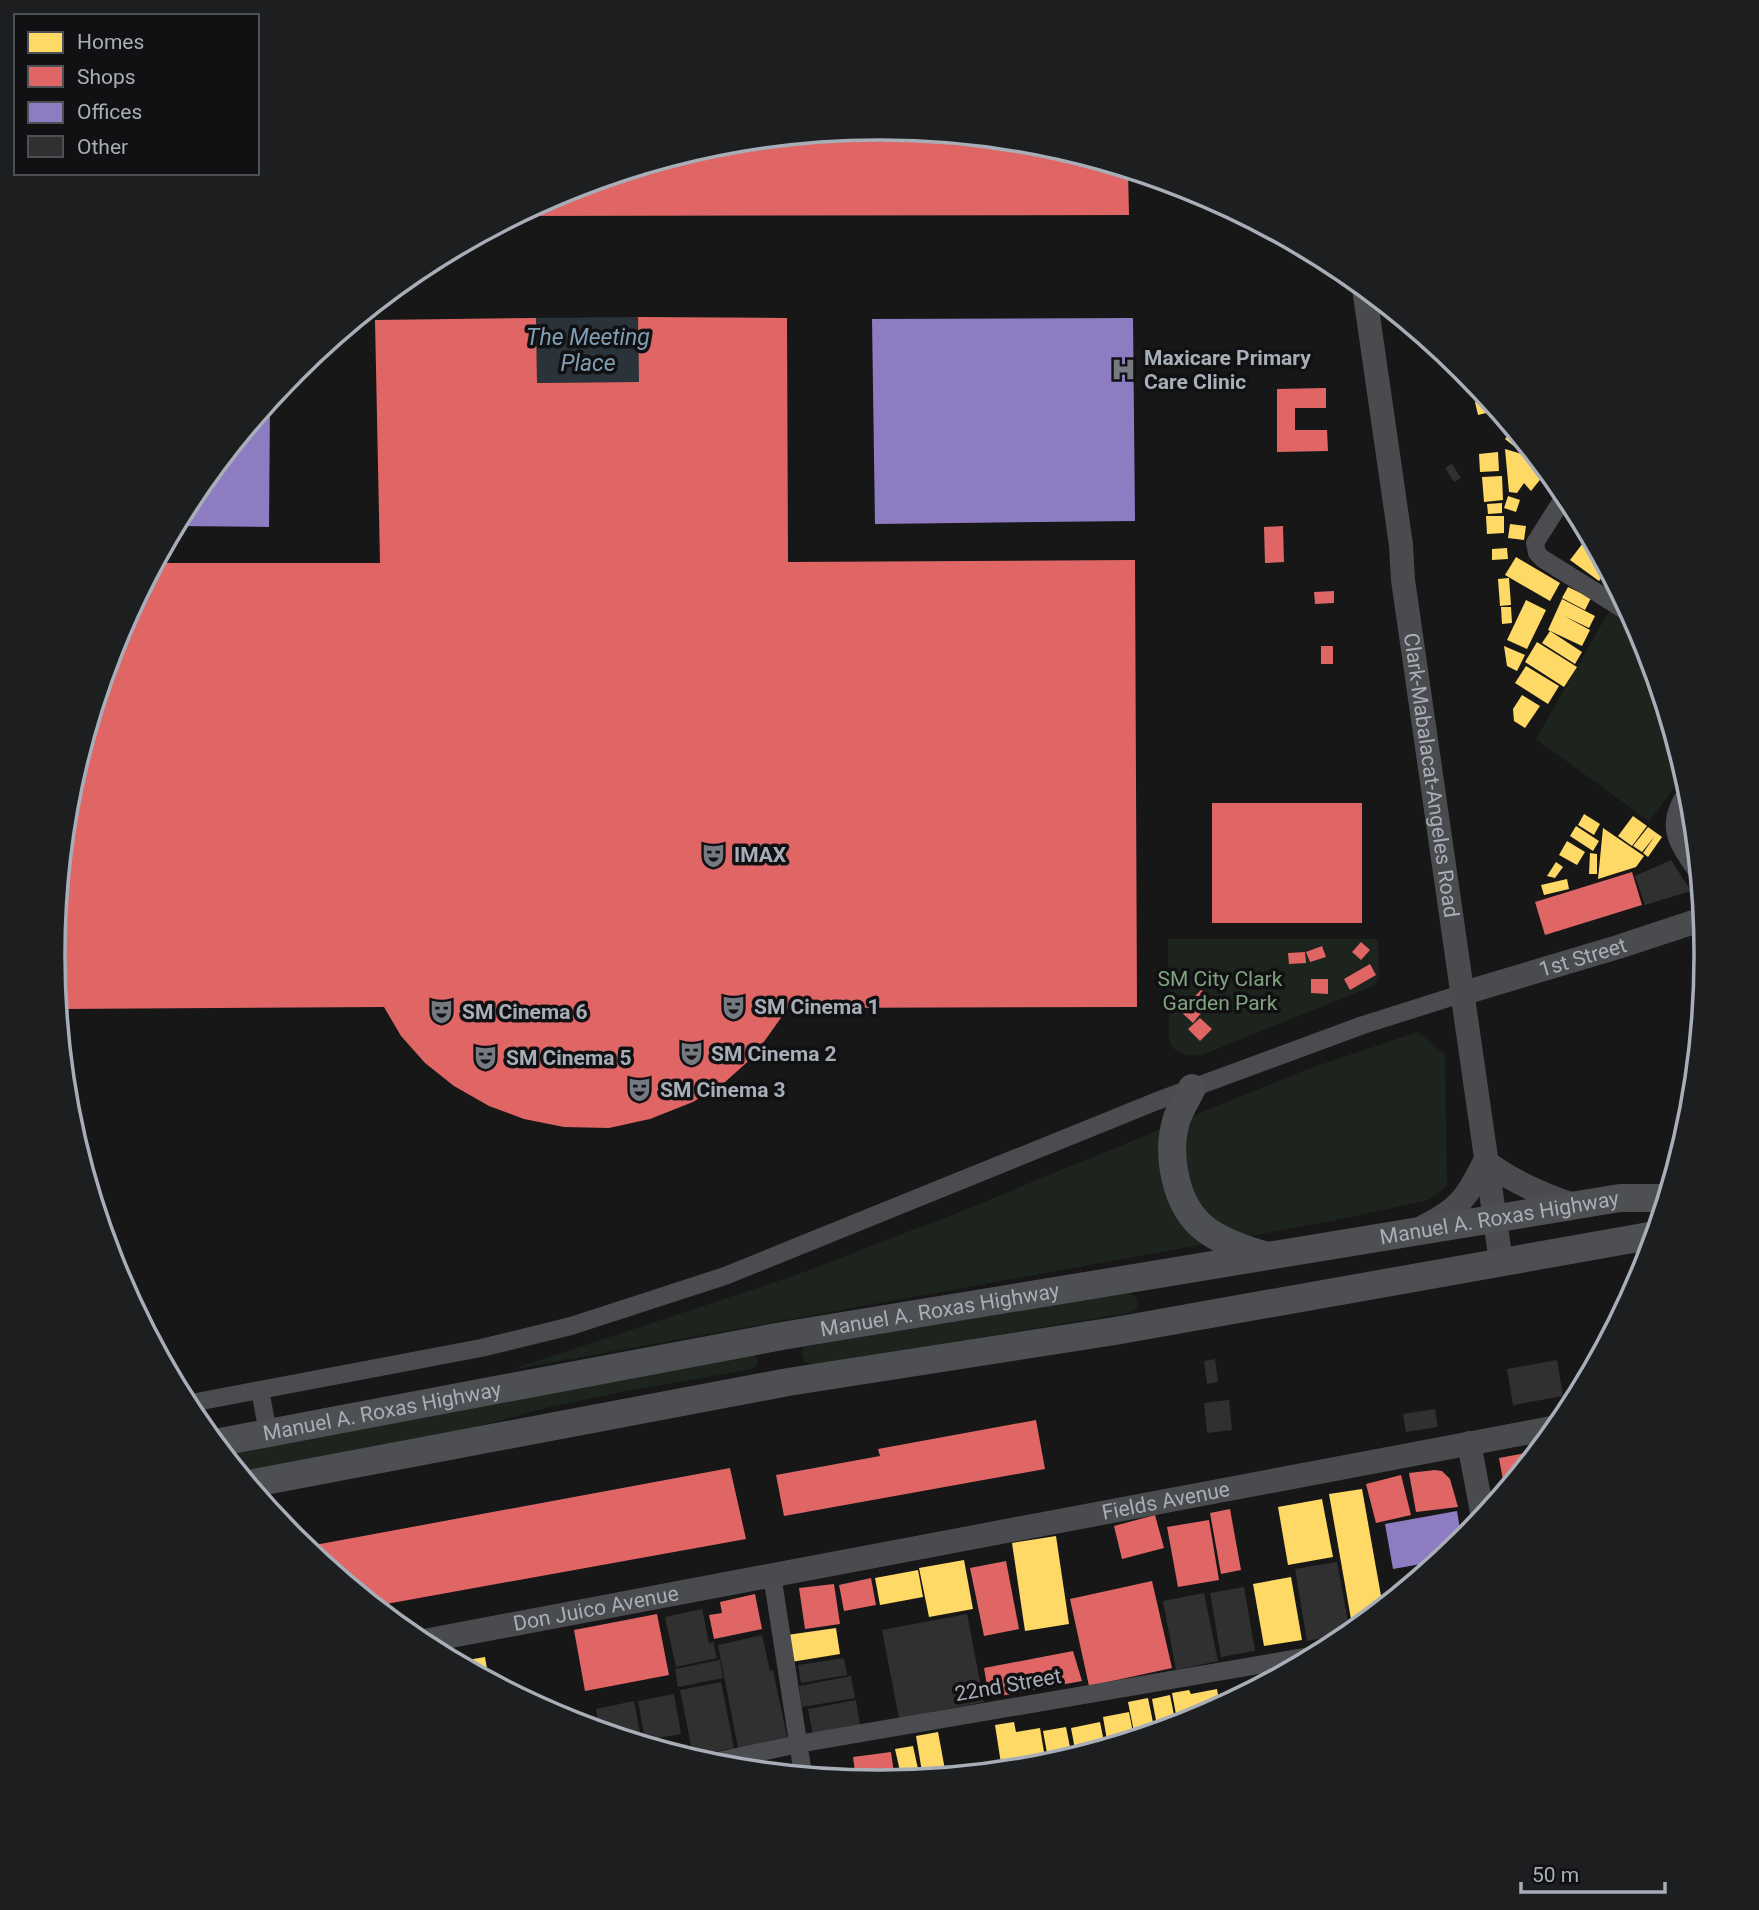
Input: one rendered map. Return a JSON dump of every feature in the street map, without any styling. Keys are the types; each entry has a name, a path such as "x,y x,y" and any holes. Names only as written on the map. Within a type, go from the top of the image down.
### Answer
{"main road":[{"name":"Clark-Mabalacat-Angeles Road","path":"1366,303 1501,1262"},
{"name":"1st Street","path":"1464,993 1693,922"},
{"path":"1192,1088 1178,1117 1171,1148 1176,1180 1186,1207 1203,1228 1236,1247 1270,1257"},
{"path":"1409,1234 1444,1216 1460,1204 1485,1161 1522,1184 1576,1206"},
{"name":"Manuel A. Roxas Highway","path":"226,1441 750,1342 1620,1198 1657,1198"},
{"name":"Manuel A. Roxas Highway","path":"259,1482 788,1382 1115,1331 1643,1237"},
{"path":"543,1428 559,1416 777,1372 780,1360 775,1349 769,1345 750,1342"},
{"name":"Fields Avenue","path":"772,1575 1541,1430"},
{"path":"1469,1443 1481,1504"},
{"name":"Don Juico Avenue","path":"437,1639 772,1575"}],"street":[{"path":"1559,505 1535,543 1537,553 1614,603"},
{"path":"1680,804 1673,827 1688,857"},
{"path":"198,1402 481,1348 571,1326 768,1261 1192,1088 1363,1025 1464,993"},
{"path":"260,1390 268,1433"},
{"path":"772,1575 802,1766"},
{"name":"22nd Street","path":"738,1757 798,1744 1289,1660"}],"green space":[{"path":"1611,608 1618,612 1651,693 1676,785 1649,821 1536,739"},
{"name":"SM City Clark Garden Park","path":"1168,939 1378,939 1379,978 1373,986 1202,1055 1186,1055 1174,1049 1169,1040"},
{"path":"1418,1032 1445,1055 1447,1186 1428,1200 1332,1221 510,1370 796,1275 967,1209 1305,1070"},
{"path":"1125,1293 1133,1295 1137,1302 1137,1308 1128,1313 814,1365 804,1362 801,1351 804,1347"},
{"path":"753,1355 758,1361 757,1366 748,1370 631,1390 550,1407 465,1430 250,1471 232,1450"}],"water":[{"name":"The Meeting Place","path":"638,317 639,382 537,383 536,318"}],"building: Homes":[{"path":"1477,402 1487,413 1478,415"},
{"path":"1505,449 1522,454 1541,479 1531,491 1524,483 1517,493 1509,492"},
{"path":"1498,452 1499,471 1480,472 1479,454"},
{"path":"1502,476 1503,500 1484,502 1482,477"},
{"path":"1508,496 1520,500 1516,512 1504,508"},
{"path":"1502,503 1502,513 1488,514 1487,504"},
{"path":"1486,516 1504,516 1504,533 1487,534"},
{"path":"1510,524 1526,526 1524,540 1508,538"},
{"path":"1582,544 1601,578 1599,581 1570,560"},
{"path":"1507,548 1508,559 1492,560 1492,549"},
{"path":"1516,557 1560,583 1550,601 1505,575"},
{"path":"1509,578 1511,605 1500,606 1498,579"},
{"path":"1568,587 1591,598 1585,610 1562,598"},
{"path":"1562,599 1595,616 1589,628 1564,616 1590,630 1582,646 1548,630"},
{"path":"1526,600 1546,610 1527,649 1507,640"},
{"path":"1501,607 1511,607 1512,623 1502,624"},
{"path":"1550,631 1582,652 1575,664 1542,643"},
{"path":"1537,642 1577,667 1564,687 1525,662"},
{"path":"1504,646 1525,655 1517,671 1507,666"},
{"path":"1526,666 1559,686 1548,704 1515,683"},
{"path":"1522,695 1540,706 1525,728 1514,721 1513,709"},
{"path":"1584,814 1600,824 1594,835 1578,825"},
{"path":"1633,816 1647,826 1632,846 1618,836"},
{"path":"1576,826 1599,841 1593,851 1570,836"},
{"path":"1648,827 1662,837 1648,857 1643,853 1655,836 1642,852 1633,846"},
{"path":"1603,828 1644,856 1636,867 1598,879"},
{"path":"1567,841 1585,852 1577,865 1559,855"},
{"path":"1590,853 1597,854 1597,874 1589,874"},
{"path":"1556,862 1563,867 1555,878 1547,876"},
{"path":"1567,879 1569,889 1544,895 1541,885"},
{"path":"1362,1489 1381,1596 1351,1618 1329,1494"},
{"path":"1322,1499 1333,1557 1288,1565 1278,1507"},
{"path":"1056,1536 1069,1624 1025,1631 1012,1543"},
{"path":"964,1560 973,1609 929,1617 919,1568"},
{"path":"918,1570 923,1597 880,1605 875,1578"},
{"path":"1291,1577 1302,1640 1264,1646 1253,1584"},
{"path":"836,1628 840,1654 791,1662 787,1635"},
{"path":"485,1657 487,1669 472,1661 470,1660"},
{"path":"1217,1689 1218,1696 1176,1714 1172,1693 1189,1690 1191,1694"},
{"path":"1170,1695 1174,1714 1156,1721 1152,1699"},
{"path":"1148,1698 1153,1722 1133,1729 1128,1702"},
{"path":"1129,1712 1132,1730 1106,1737 1103,1717"},
{"path":"1014,1722 1016,1732 1040,1728 1044,1753 1001,1760 995,1725"},
{"path":"1100,1722 1103,1738 1074,1746 1071,1728"},
{"path":"1066,1727 1070,1747 1047,1752 1043,1731"},
{"path":"938,1732 944,1767 921,1768 916,1736"},
{"path":"913,1746 918,1769 900,1769 895,1749"}],"building: Shops":[{"path":"880,140 986,147 1038,156 1128,179 1129,215 537,216 618,183 721,156 773,147"},
{"path":"638,317 787,318 788,562 1135,560 1137,1007 788,1008 753,1057 725,1082 693,1102 650,1119 609,1128 564,1127 524,1119 489,1106 454,1086 425,1063 401,1036 384,1007 66,1009 66,902 80,796 108,693 127,643 166,563 380,563 375,320 536,318 537,383 639,382"},
{"path":"1326,388 1326,408 1295,408 1295,430 1327,430 1328,451 1277,452 1277,389"},
{"path":"1283,526 1284,562 1265,563 1264,527"},
{"path":"1334,591 1334,603 1315,604 1314,592"},
{"path":"1321,646 1333,646 1333,664 1321,664"},
{"path":"1212,803 1362,803 1362,923 1212,923"},
{"path":"1632,872 1642,905 1545,935 1535,902"},
{"path":"1361,942 1370,950 1361,960 1352,952"},
{"path":"1322,946 1326,957 1310,962 1306,952"},
{"path":"1305,952 1306,963 1289,964 1288,953"},
{"path":"1370,964 1376,975 1350,990 1344,979"},
{"path":"1311,979 1328,979 1328,994 1311,993"},
{"path":"1201,990 1212,1000 1193,1023 1180,1011"},
{"path":"1200,1018 1212,1029 1200,1041 1188,1029"},
{"path":"1036,1420 1045,1469 784,1516 776,1475 880,1456 878,1449"},
{"path":"1524,1453 1503,1479 1499,1458"},
{"path":"730,1468 746,1539 388,1604 317,1545"},
{"path":"1442,1471 1450,1479 1458,1507 1416,1512 1409,1473"},
{"path":"1401,1475 1411,1515 1376,1523 1366,1484"},
{"path":"1230,1509 1241,1570 1221,1574 1210,1513"},
{"path":"1155,1515 1164,1548 1122,1559 1114,1526"},
{"path":"1209,1520 1219,1580 1178,1587 1167,1527"},
{"path":"1006,1561 1019,1629 984,1636 970,1568"},
{"path":"871,1578 876,1605 844,1611 839,1585"},
{"path":"1152,1581 1172,1668 1089,1686 1070,1599"},
{"path":"834,1584 840,1624 805,1629 799,1588"},
{"path":"755,1594 762,1629 714,1639 709,1615 722,1613 720,1602"},
{"path":"657,1614 669,1675 585,1691 574,1630"},
{"path":"1073,1651 1082,1681 989,1698 984,1668"},
{"path":"891,1752 893,1769 855,1769 853,1757"}],"building: Offices":[{"path":"1133,318 1135,521 875,524 872,319"},
{"path":"270,415 269,527 187,526 233,459"},
{"path":"1457,1511 1460,1527 1421,1564 1393,1569 1385,1524"}],"building: Other":[{"path":"1452,464 1461,478 1454,482 1445,468"},
{"path":"1671,860 1691,891 1645,905 1635,876"},
{"path":"1215,1359 1218,1382 1207,1384 1204,1361"},
{"path":"1557,1360 1563,1396 1513,1405 1507,1369"},
{"path":"1229,1400 1232,1430 1207,1433 1204,1403"},
{"path":"1435,1409 1438,1427 1406,1432 1403,1414"},
{"path":"1337,1562 1348,1621 1323,1638 1307,1641 1295,1569"},
{"path":"1244,1587 1255,1651 1221,1657 1210,1593"},
{"path":"1204,1593 1218,1661 1176,1670 1163,1601"},
{"path":"702,1609 709,1643 713,1642 717,1658 676,1667 665,1617"},
{"path":"967,1614 984,1702 899,1718 882,1630"},
{"path":"762,1635 770,1671 773,1670 787,1737 738,1748 718,1645"},
{"path":"844,1658 847,1675 801,1683 798,1665"},
{"path":"720,1660 723,1678 678,1687 675,1669"},
{"path":"851,1676 855,1698 802,1707 799,1686"},
{"path":"721,1682 734,1748 713,1752 691,1747 680,1690"},
{"path":"674,1694 681,1734 656,1738 644,1735 638,1701"},
{"path":"856,1700 860,1726 813,1735 808,1709"},
{"path":"634,1701 640,1734 598,1719 596,1709"}],"place":[{"name":"Maxicare Primary Care Clinic","path":"1124,370"},
{"name":"IMAX","path":"714,855"},
{"name":"SM Cinema 1","path":"734,1007"},
{"name":"SM Cinema 6","path":"442,1012"},
{"name":"SM Cinema 2","path":"691,1054"},
{"name":"SM Cinema 5","path":"486,1058"},
{"name":"SM Cinema 3","path":"640,1090"}]}
